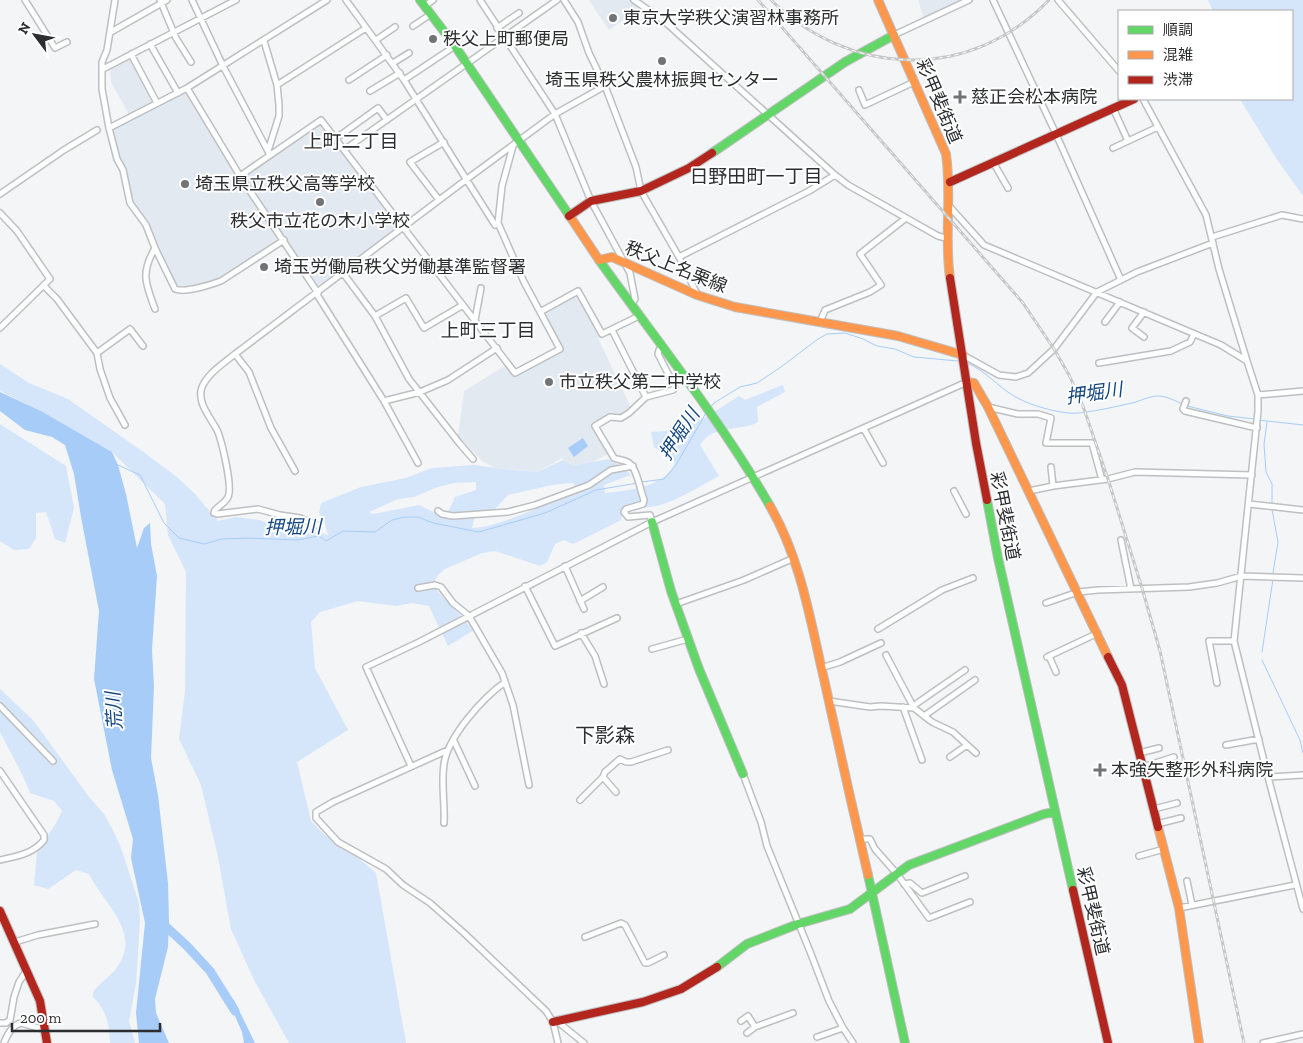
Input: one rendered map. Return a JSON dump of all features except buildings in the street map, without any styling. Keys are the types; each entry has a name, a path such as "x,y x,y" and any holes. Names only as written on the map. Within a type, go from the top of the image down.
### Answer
{"main road":[{"name":"彩甲斐街道","path":"878,0 944,148 949,167 947,257 976,443 996,550 1108,1043"},
{"name":"秩父上名栗線","path":"422,3 455,46 516,143 599,260 612,257 698,295 735,307 898,336 963,357"},
{"path":"569,216 591,201 642,191 689,168 770,115 845,62 894,35"},
{"path":"950,182 1132,100"},
{"path":"599,260 722,430 754,478 781,525 794,558 806,598 906,1043"},
{"path":"966,378 974,383 988,407 1122,685 1179,908 1199,1043"},
{"path":"652,522 688,639 715,710 744,774"},
{"path":"556,1022 643,1002 682,989 716,968 747,944 798,924 850,909 910,865 1044,814 1055,812"},
{"path":"0,911 40,1001 47,1043"}],"street":[{"path":"25,0 55,48 67,42"},
{"path":"115,0 111,32 102,62 102,89 110,128 117,159 124,170 126,191 130,202 146,225 154,248 175,289 180,291 221,282 284,240"},
{"path":"111,32 160,2 167,0"},
{"path":"192,0 223,66 269,153"},
{"path":"103,69 236,0"},
{"path":"110,128 188,88 327,0"},
{"path":"346,0 400,73 495,225 498,223"},
{"path":"422,3 433,0"},
{"path":"480,0 555,114 591,201 630,273 635,299 631,305"},
{"path":"344,150 557,0"},
{"path":"564,0 578,22 589,53 605,86 636,167 642,191 679,256 698,295"},
{"path":"634,0 664,21 848,185 938,236 946,238"},
{"path":"894,35 969,0"},
{"path":"993,0 1056,134 1121,280"},
{"path":"1058,0 1118,69"},
{"path":"160,2 175,32 176,38 191,62"},
{"path":"498,28 519,13"},
{"path":"413,26 430,14"},
{"path":"376,40 395,27"},
{"path":"277,85 366,28"},
{"path":"264,41 279,96 279,116 269,153"},
{"path":"150,44 178,93"},
{"path":"404,80 455,46"},
{"path":"393,63 409,53"},
{"path":"131,54 157,103"},
{"path":"349,80 387,55"},
{"path":"370,91 400,73"},
{"path":"859,90 865,105 915,82"},
{"path":"317,525 300,518 258,509 214,513 214,510 228,498 228,476 218,432 204,408 200,396 202,387 208,378 235,354 467,179 555,114 605,86"},
{"path":"188,88 240,176 284,240 384,401 418,463"},
{"path":"1144,100 1206,215 1220,270 1258,395 1257,428 1234,641 1295,885 1303,909"},
{"path":"335,139 378,108 387,120"},
{"path":"1113,108 1128,141"},
{"path":"240,176 269,153 321,120 515,373 560,349 524,282 498,223 502,186 516,143"},
{"path":"1113,148 1158,126"},
{"path":"0,194 96,130"},
{"path":"439,200 410,162 444,142"},
{"path":"993,162 1008,188"},
{"path":"679,256 809,191 835,175"},
{"path":"948,206 984,245 1222,345 1247,361"},
{"path":"0,213 17,231 47,272 50,280 0,328"},
{"path":"963,357 999,375 1016,377 1028,374 1054,349 1096,292 1137,272 1272,217 1282,215 1303,218"},
{"path":"820,322 825,310 870,292 881,285 860,254 906,218"},
{"path":"154,248 145,273 146,284 155,309"},
{"path":"343,273 375,316 410,379 473,459"},
{"path":"44,286 57,299 97,353 110,398 125,425"},
{"path":"475,320 481,288"},
{"path":"540,312 578,291 602,334 639,316"},
{"path":"375,316 406,298 424,328 463,305"},
{"path":"1105,322 1120,302"},
{"path":"1144,312 1132,328 1144,336"},
{"path":"97,353 130,329 143,346"},
{"path":"612,330 646,397"},
{"path":"1099,362 1172,351 1190,342 1194,334"},
{"path":"384,401 420,392 448,380 497,348"},
{"path":"652,522 650,516 628,517 624,512 626,509 643,504 644,500 633,466 627,461 614,458 595,426 610,417 621,418 646,397 673,390 675,387 658,354 662,348"},
{"path":"235,354 250,372 271,428 295,471"},
{"path":"411,766 366,667 419,642 652,522 864,428 966,378"},
{"path":"1258,395 1303,391"},
{"path":"1186,402 1183,408 1185,411 1257,428"},
{"path":"988,407 1018,414 1038,414 1051,418 1046,443 1092,444 1102,480"},
{"path":"864,428 883,463"},
{"path":"438,511 442,514 453,516 508,512 535,505 589,485 611,470 633,466"},
{"path":"1051,467 1053,486"},
{"path":"1030,491 1102,480 1135,472 1252,475"},
{"path":"954,491 966,514"},
{"path":"1249,504 1303,510"},
{"path":"1121,540 1131,588"},
{"path":"676,604 744,580 794,558"},
{"path":"566,566 584,609"},
{"path":"1046,603 1078,592 1131,588 1189,587 1217,583 1242,576 1303,578"},
{"path":"878,629 942,590 973,578"},
{"path":"418,588 438,585 453,603 470,616 505,682 513,704 528,785"},
{"path":"525,586 555,646 617,618"},
{"path":"580,601 603,587"},
{"path":"581,633 595,656 604,684"},
{"path":"1056,672 1048,657 1098,634"},
{"path":"652,649 688,639"},
{"path":"1217,683 1209,641 1234,641"},
{"path":"821,668 840,662 881,643"},
{"path":"886,655 914,707 932,722 953,732 976,753"},
{"path":"829,701 870,707 914,707 965,670"},
{"path":"924,716 975,680"},
{"path":"444,823 444,770 448,750 478,706 505,682"},
{"path":"0,706 53,761"},
{"path":"903,707 922,760"},
{"path":"1226,745 1259,738"},
{"path":"454,740 475,786"},
{"path":"950,757 967,745"},
{"path":"1140,753 1158,748"},
{"path":"448,750 316,812 316,818 338,842 386,869 403,885 430,903 464,933 556,1022 584,1043"},
{"path":"580,800 603,777 605,772 620,759 631,762 668,750"},
{"path":"1143,766 1174,757"},
{"path":"0,771 44,835 44,840 39,847 31,852 0,860"},
{"path":"744,774 761,822 767,846 829,1002 853,1043"},
{"path":"1268,777 1303,775"},
{"path":"603,777 616,792"},
{"path":"1154,809 1177,803"},
{"path":"1157,824 1181,818"},
{"path":"860,839 870,839 930,918 970,902"},
{"path":"1139,856 1164,849"},
{"path":"904,884 910,883 922,893 965,876"},
{"path":"1187,881 1192,905"},
{"path":"1179,908 1295,885"},
{"path":"585,937 621,923 625,925 645,963 664,955"},
{"path":"15,942 38,935 95,924"},
{"path":"0,1023 6,1023 10,1020 14,997 27,970"},
{"path":"747,1033 792,1012"},
{"path":"741,1021 748,1016 755,1028"},
{"path":"556,1022 558,1043"},
{"path":"4,1043 17,1024 21,1023 45,1030"},
{"path":"818,1037 843,1028"},
{"path":"1263,1043 1303,1034"}],"shaded area":[{"name":"東京大学秩父演習林事務所","path":"589,0 634,0 643,6 609,30"},
{"path":"918,0 969,0 925,21"},
{"path":"1208,0 1303,0 1303,196 1276,158 1241,100 1293,100 1293,10 1213,10"},
{"path":"132,56 158,102 130,116 111,82 110,68"},
{"path":"187,88 240,176 321,120 402,228 318,293 283,241 211,285 175,289 146,225 130,203 109,128"},
{"name":"市立秩父第二中学校","path":"578,291 602,334 598,338 632,410 619,418 609,417 595,426 610,453 577,470 562,458 538,472 495,468 482,461 458,436 464,391 508,364 515,373 560,349 540,312"},
{"path":"0,364 29,383 68,399 178,478 218,521 235,517 260,520 280,530 300,534 317,532 328,535 324,520 319,513 321,503 361,487 406,478 432,468 474,465 538,472 563,460 574,466 608,459 624,468 631,475 604,485 605,493 646,486 664,477 671,470 675,462 654,447 651,432 675,430 692,409 703,419 739,396 745,400 783,385 785,392 757,407 758,422 713,433 706,438 700,445 719,476 676,499 652,507 630,505 623,508 621,520 573,544 564,540 555,544 547,562 540,566 495,551 482,553 445,569 435,580 438,592 474,630 448,646 429,606 412,603 396,606 358,601 320,612 311,622 315,668 348,730 297,762 311,821 325,835 350,851 376,873 406,1043 289,1043 254,980 231,929 218,857 201,785 179,739 185,691 186,572 168,535 165,504 112,452 41,411 0,391","holes":["476,482 476,490 455,497 449,510 439,515 419,505 373,514 369,512 398,499 414,497 435,488 454,483","575,484 573,493 509,520 472,528 476,511 493,511 508,495 552,485"]},
{"path":"0,424 66,466 74,508 65,543 55,539 46,512 36,513 36,538 29,549 14,550 0,541"},
{"path":"0,689 33,720 89,797 104,814 122,851 139,903 140,920 136,984 129,1021 135,1043 110,1043 106,1018 98,1002 93,997 93,992 115,970 123,957 125,944 119,920 89,874 76,870 48,889 34,885 37,852 62,811 54,801 30,793 0,732"}],"water":[{"path":"0,392 41,411 112,452 118,465 126,494 137,548 144,528 150,523 151,544 157,576 152,650 154,686 151,758 158,795 168,883 169,922 168,947 155,999 156,1013 169,1043 139,1043 136,1013 145,923 131,858 133,839 112,770 94,679 99,611 74,474 65,445 52,437 25,430 0,411"},
{"path":"583,438 588,446 574,457 568,448"},
{"path":"225,993 234,1000 255,1043 244,1043 242,1032"}],"waterway":[{"name":"押堀川","path":"710,408 714,403 740,387 757,383 827,334 845,333 877,346 895,349 914,357 958,361"},
{"name":"押堀川","path":"967,363 980,370 1014,396 1033,405 1054,411 1068,413 1090,412 1158,396 1183,404"},
{"name":"押堀川","path":"1187,406 1228,416 1254,419"},
{"name":"押堀川","path":"642,482 664,479 676,465 706,413"},
{"path":"1258,420 1303,425"},
{"path":"1267,422 1264,444 1266,472 1272,484 1272,503"},
{"name":"押堀川","path":"118,465 140,475 164,523 179,538 204,544 222,539 297,540 319,536 326,541 343,531 375,532 392,520 404,517 418,517 433,523 479,532 545,513 596,490 638,483"},
{"path":"1272,509 1278,542 1273,573"},
{"path":"1262,652 1273,579"},
{"path":"1262,660 1300,740 1303,753"},
{"name":"荒川","path":"161,922 210,971 235,1011"}],"railway":[{"path":"758,0 1023,303 1069,375 1083,406 1108,479 1160,651 1244,1043"},
{"path":"771,0 803,26 837,44 873,56 910,60 947,57 983,46 1018,27 1049,0"}],"traffic: fast":[{"path":"420,0 455,46 571,218"},
{"path":"712,153 845,62 894,35"},
{"path":"599,260 709,411 770,506"},
{"path":"987,500 998,558 1073,890"},
{"path":"652,522 671,591 699,669 743,774"},
{"path":"717,967 747,944 798,924 850,909 909,865 1044,814 1055,812"},
{"path":"868,875 905,1043"}],"traffic: slow":[{"path":"878,0 946,154 948,169 948,263 950,278"},
{"path":"571,218 599,260 612,257 697,295 735,307 898,336 963,355"},
{"path":"967,382 974,383 988,407 1108,657"},
{"path":"770,506 790,547 803,590 868,875"},
{"path":"1158,827 1179,908 1199,1043"}],"traffic: jam":[{"path":"950,182 1132,100"},
{"path":"569,216 591,201 641,191 689,168 712,153"},
{"path":"950,278 987,500"},
{"path":"1108,657 1122,685 1158,827"},
{"path":"1073,890 1108,1043"},
{"path":"0,911 40,1001 47,1043"},
{"path":"553,1022 643,1002 681,989 717,967"}],"place":[{"name":"東京大学秩父演習林事務所","path":"613,18"},
{"name":"秩父上町郵便局","path":"433,39"},
{"name":"埼玉県秩父農林振興センター","path":"662,61"},
{"name":"慈正会松本病院","path":"960,97"},
{"name":"埼玉県立秩父高等学校","path":"185,184"},
{"name":"秩父市立花の木小学校","path":"320,202"},
{"name":"埼玉労働局秩父労働基準監督署","path":"264,267"},
{"name":"市立秩父第二中学校","path":"549,382"},
{"name":"本強矢整形外科病院","path":"1100,770"}],"district":[{"name":"上町二丁目","path":"351,141"},
{"name":"日野田町一丁目","path":"756,176"},
{"name":"上町三丁目","path":"488,330"},
{"name":"下影森","path":"605,735"}]}
